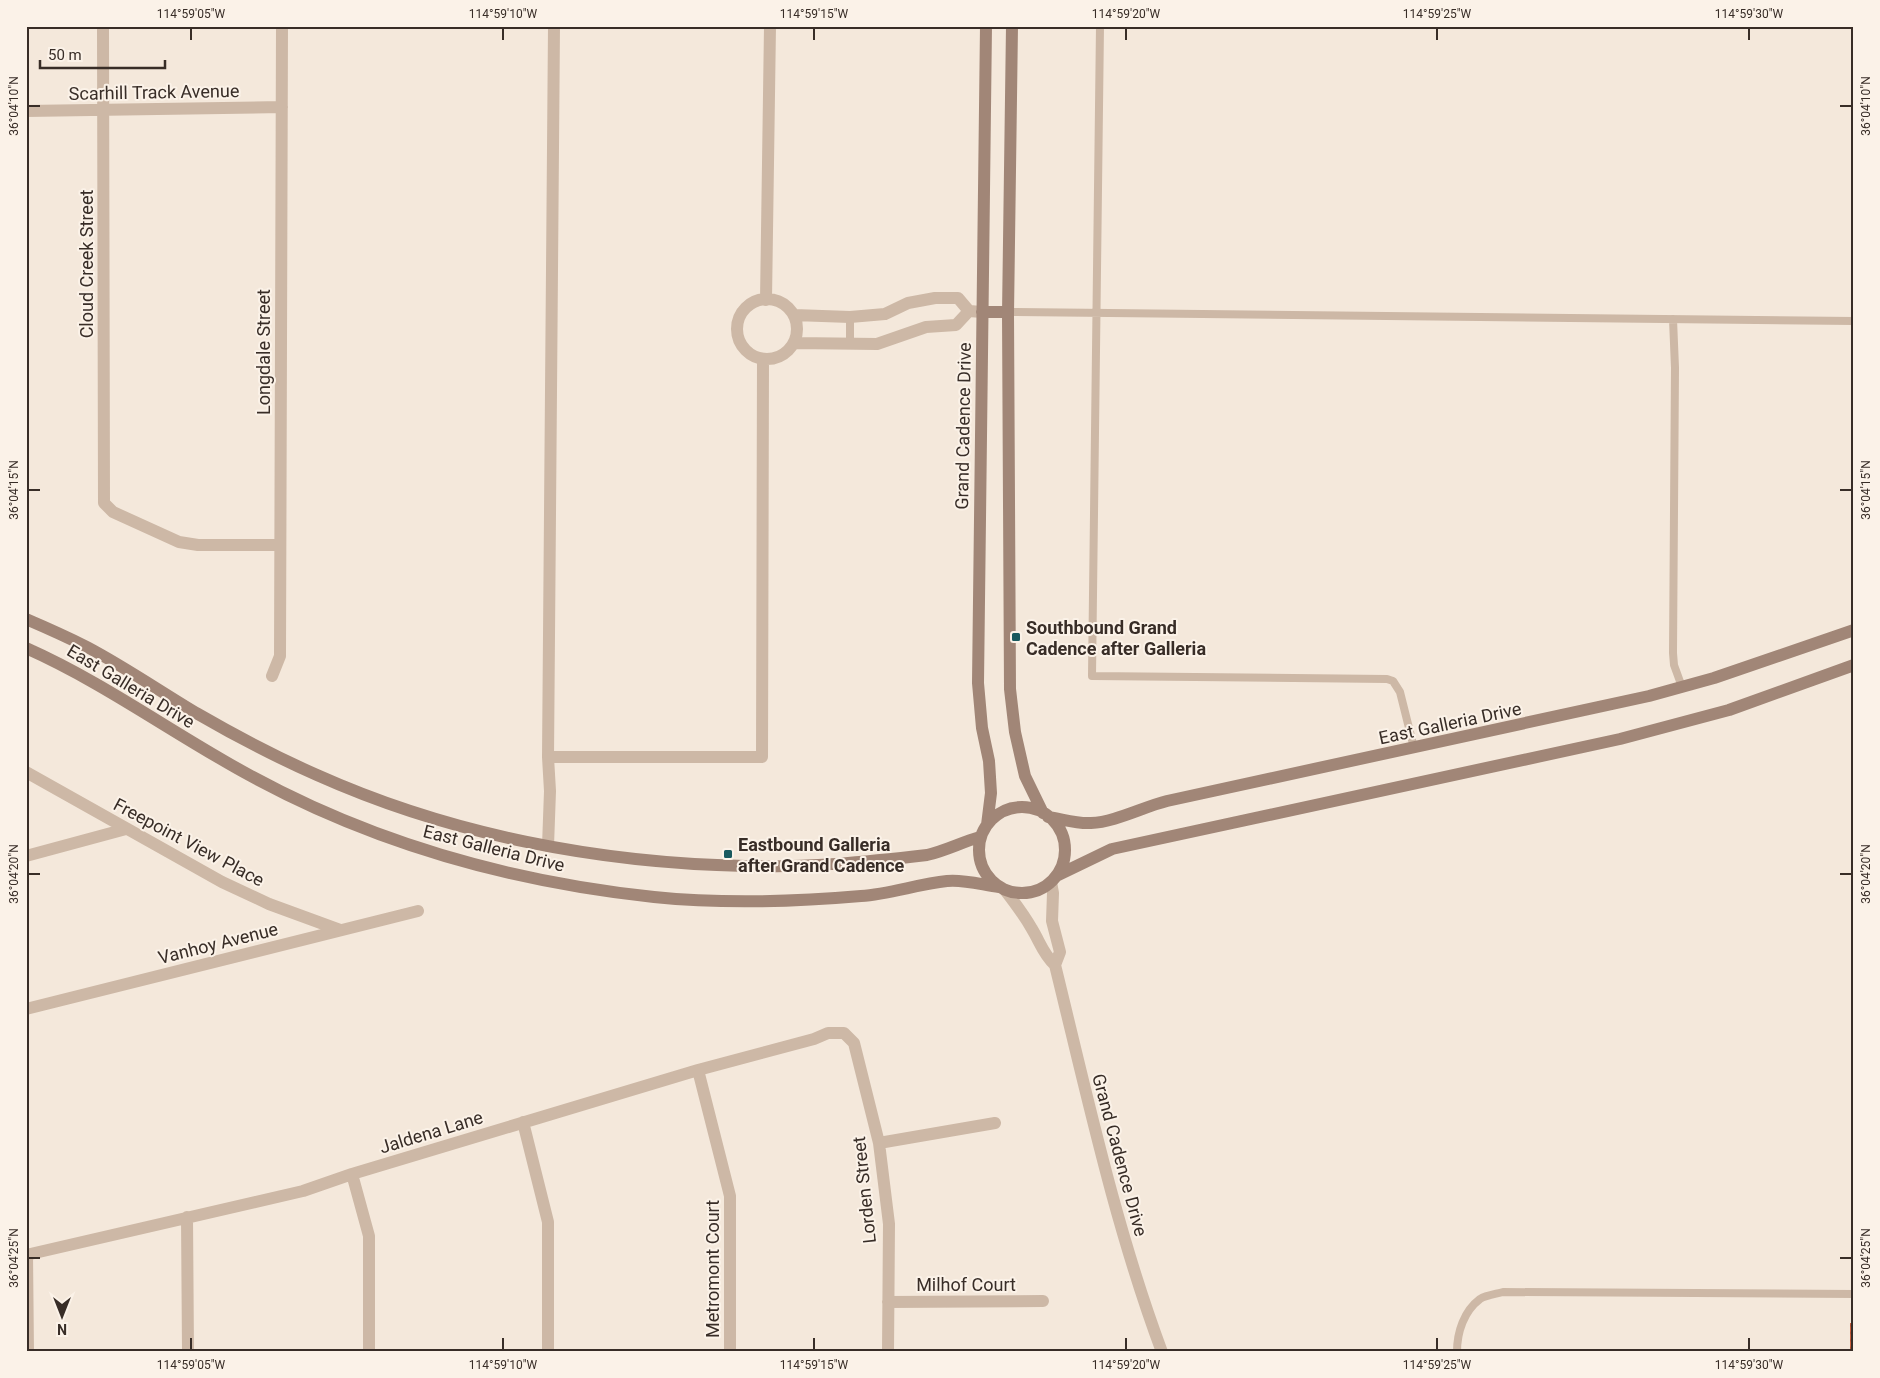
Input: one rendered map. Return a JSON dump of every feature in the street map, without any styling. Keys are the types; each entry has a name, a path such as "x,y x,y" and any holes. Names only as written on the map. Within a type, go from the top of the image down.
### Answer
{"main road":[{"name":"Grand Cadence Drive","path":"986,26 978,683 982,728 989,761 991,793 987,824"},
{"path":"1012,26 1008,312 1010,689 1025,776 1046,815 1057,826 1063,838 1065,851 1063,864 1054,879"},
{"path":"982,312 1008,312"},
{"name":"East Galleria Drive","path":"26,619 88,648 219,726 317,775 380,801 484,832 548,846 658,862 756,866 851,862 927,856 980,837"},
{"name":"East Galleria Drive","path":"1046,815 1081,823 1104,822 1167,801 1618,704 1682,687 1854,630"},
{"name":"East Galleria Drive","path":"26,648 71,670 220,759 286,794 401,842 433,853 507,873 585,888 623,893 741,902 776,902 864,896 949,880 1002,888"},
{"path":"1046,815 1031,808 1019,807 1006,810 987,824 980,837 978,851 981,865 988,877 1002,888 1017,893 1041,889 1054,879 1112,849 1620,739 1672,726 1737,707 1854,665"}],"street":[{"name":"Cloud Creek Street","path":"103,26 104,502 113,512 179,542 198,545 280,544"},
{"name":"Longdale Street","path":"272,676 280,656 282,26"},
{"path":"548,846 550,790 548,756 554,26"},
{"path":"766,300 770,26"},
{"name":"Scarhill Track Avenue","path":"26,111 282,107"},
{"path":"794,315 850,316 885,314 908,303 935,298 958,298 969,311 982,312"},
{"path":"766,300 781,302 794,315 797,324 795,342 782,356 764,359 754,356 745,350 739,341 738,321 743,311 751,304 766,300"},
{"path":"795,342 877,344 926,327 956,325 969,311"},
{"path":"548,756 762,756 764,359"},
{"name":"Freepoint View Place","path":"26,772 230,886 269,904 340,930"},
{"path":"26,856 126,829"},
{"name":"Grand Cadence Drive","path":"1054,879 1052,921 1060,952 1054,965"},
{"name":"Grand Cadence Drive","path":"1002,888 1023,912 1045,956 1054,965 1116,1213 1131,1265 1162,1352"},
{"name":"Vanhoy Avenue","path":"26,1009 418,911"},
{"name":"Jaldena Lane","path":"27,1254 303,1191 352,1174 698,1070 828,1034 844,1033"},
{"name":"Lorden Street","path":"844,1033 854,1043 879,1143 889,1224 888,1352"},
{"name":"Metromont Court","path":"698,1070 730,1196 730,1352"},
{"path":"523,1122 548,1222 548,1352"},
{"path":"879,1143 995,1123"},
{"path":"352,1174 369,1236 369,1352"},
{"path":"187,1217 188,1352"},
{"path":"27,1254 28,1352"},
{"name":"Milhof Court","path":"888,1302 1043,1301"}],"lane":[{"path":"1100,26 1092,676 1387,679 1393,681 1400,692 1414,748"},
{"path":"1008,312 1854,321"},
{"path":"850,316 850,344"},
{"path":"1673,319 1675,368 1673,653 1674,665 1682,687"},
{"path":"1457,1352 1457,1340 1465,1315 1481,1298 1503,1292 1854,1294"}],"building":[{"path":"1850,1323 1854,1323 1854,1352 1850,1352"}],"place":[{"name":"Southbound Grand Cadence after Galleria","path":"1016,637"},
{"name":"Eastbound Galleria after Grand Cadence","path":"728,854"}]}
